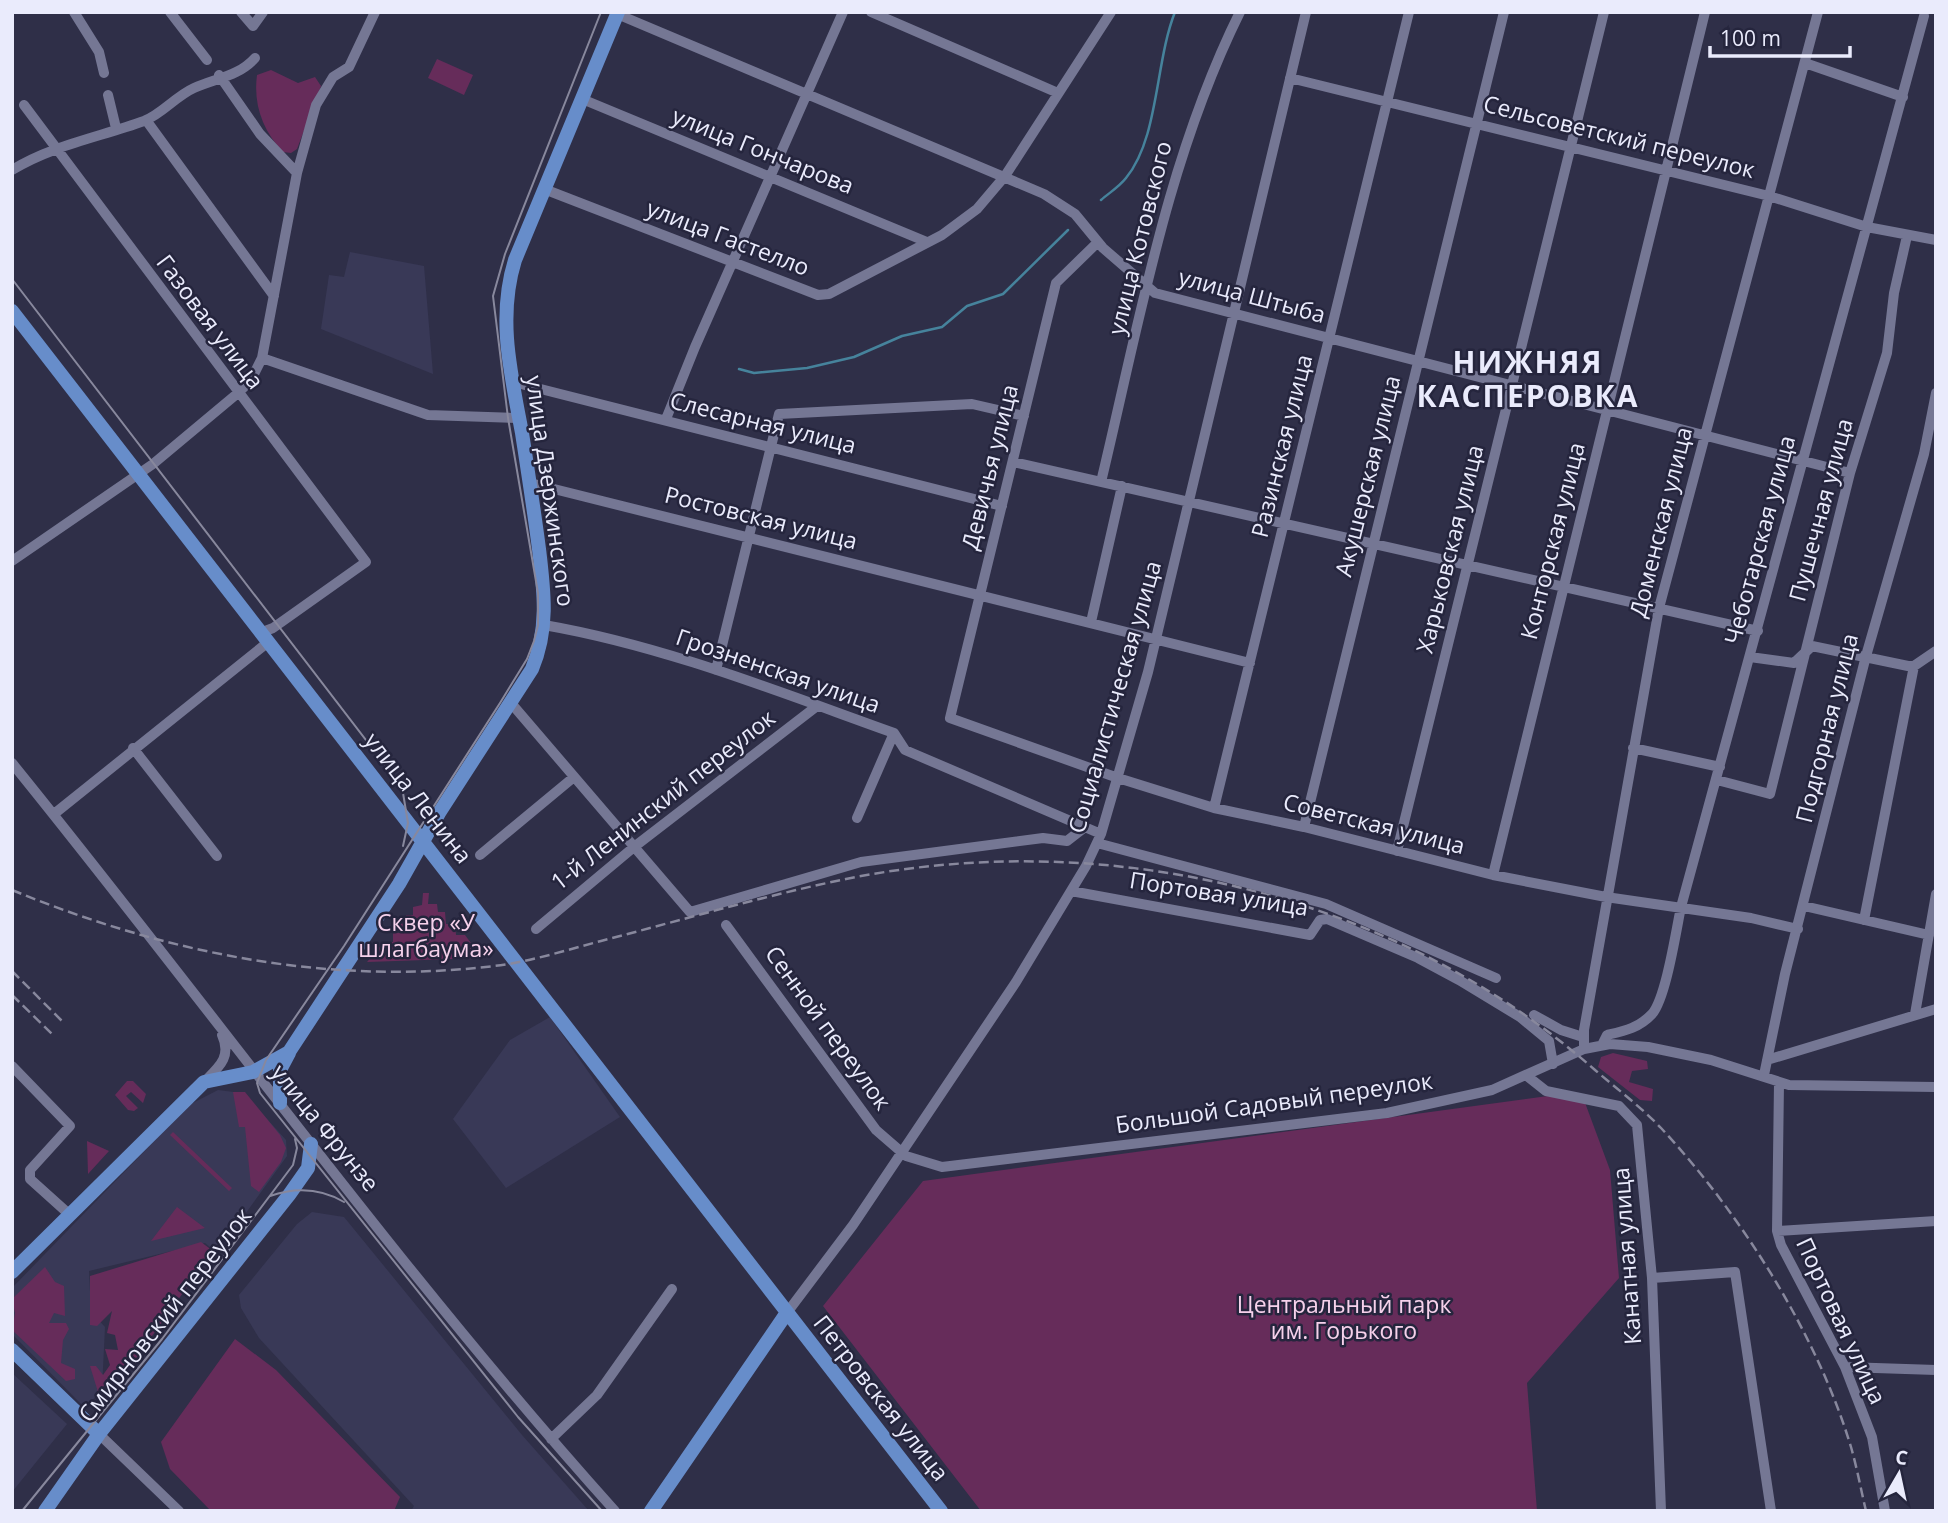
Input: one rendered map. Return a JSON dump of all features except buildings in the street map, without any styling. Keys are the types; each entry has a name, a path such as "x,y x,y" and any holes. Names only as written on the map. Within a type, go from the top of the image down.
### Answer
{"main road":[{"name":"улица Дзержинского","path":"204,1082 253,1072 289,1052 424,842 538,655 544,625 542,578 530,483 505,331 507,286 544,189 618,13"},
{"name":"улица Ленина","path":"12,311 786,1314"},
{"path":"280,1104 281,1070 289,1052"},
{"path":"12,1272 204,1082"},
{"name":"Смирновский переулок","path":"45,1511 99,1434 289,1195 308,1168 311,1144"},
{"path":"652,1511 786,1314"},
{"name":"Петровская улица","path":"786,1314 941,1511"},
{"path":"12,1350 99,1434"}],"street":[{"path":"74,12 99,52 104,73"},
{"path":"170,12 207,60"},
{"path":"241,12 253,26 263,12"},
{"path":"12,561 136,475 251,380 262,358 297,173 316,105 333,77 349,66 375,12"},
{"path":"666,419 732,261 843,12"},
{"path":"871,12 1058,93"},
{"name":"улица Котовского","path":"1101,482 1185,144 1208,81 1240,12"},
{"name":"Социалистическая улица","path":"786,1314 853,1225 1016,982 1099,839 1156,639 1306,12"},
{"name":"Разинская улица","path":"1214,808 1409,12"},
{"name":"Акушерская улица","path":"1304,827 1504,12"},
{"name":"Харьковская улица","path":"1397,851 1604,12"},
{"name":"Конторская улица","path":"1493,875 1705,12"},
{"name":"Доменская улица","path":"1584,1049 1583,1037 1606,897 1659,608 1818,12"},
{"name":"улица Штыба","path":"618,13 1044,194 1075,214 1098,242 1155,293 1850,473"},
{"name":"улица Гастелло","path":"544,189 818,295 828,294 927,242 977,209 1005,176 1107,13"},
{"name":"Чеботарская улица","path":"1602,1045 1607,1035 1641,1023 1658,1005 1681,907 1924,16"},
{"path":"12,170 54,149 146,120 177,96 219,76 243,72 255,58"},
{"path":"1805,63 1903,97"},
{"path":"219,76 260,134 297,173"},
{"name":"Сельсоветский переулок","path":"1290,78 1769,196 1867,227 1936,240"},
{"path":"108,95 116,128"},
{"name":"улица Гончарова","path":"582,99 927,242"},
{"name":"Газовая улица","path":"24,105 54,149 366,562 273,628 263,638"},
{"path":"146,120 274,296"},
{"name":"Пушечная улица","path":"1717,780 1770,794 1850,473 1887,353 1894,293 1907,236"},
{"name":"Девичья улица","path":"950,718 1056,283 1098,242"},
{"path":"262,358 428,415 519,418"},
{"name":"Слесарная улица","path":"513,382 1002,506"},
{"name":"Подгорная улица","path":"1764,1075 1866,656 1924,454 1936,393"},
{"path":"716,670 779,414 972,404 1024,416"},
{"path":"1013,462 1758,631"},
{"name":"Ростовская улица","path":"530,483 1250,663"},
{"path":"1091,622 1122,486"},
{"name":"Грозненская улица","path":"544,625 609,637 716,670 894,733 905,750 1085,827 1099,839"},
{"path":"54,814 263,638"},
{"path":"1750,657 1794,663 1812,646 1914,666"},
{"path":"1864,919 1914,666 1936,651"},
{"path":"511,703 690,912 861,862 1038,839 1068,841 1085,827"},
{"name":"1-й Ленинский переулок","path":"537,929 634,847 817,706"},
{"name":"Советская улица","path":"950,718 1118,778 1214,808 1304,827 1493,875 1606,897 1751,918 1798,929"},
{"path":"857,818 894,733"},
{"path":"133,748 217,856"},
{"path":"1633,748 1720,767"},
{"name":"улица Фрунзе","path":"12,763 311,1144 551,1439 615,1511"},
{"path":"480,855 574,777"},
{"name":"Портовая улица","path":"1099,839 1326,904 1496,978"},
{"name":"Портовая улица","path":"1071,891 1310,935 1320,920 1327,919 1418,958 1520,1017 1549,1041 1553,1064"},
{"path":"1915,1014 1935,902"},
{"path":"1804,906 1929,934"},
{"name":"Сенной переулок","path":"726,925 876,1130 901,1152"},
{"path":"1767,1060 1936,1009"},
{"path":"1534,1015 1560,1030 1583,1037"},
{"path":"204,1082 224,1062 227,1046 216,1023"},
{"name":"Большой Садовый переулок","path":"901,1152 933,1166 956,1166 1387,1113 1473,1095 1527,1076 1584,1049 1602,1045 1648,1047 1764,1075 1779,1083 1936,1087"},
{"path":"12,1066 70,1126 33,1166 30,1179 70,1215"},
{"path":"253,1072 281,1070"},
{"name":"Канатная улица","path":"1527,1076 1546,1091 1619,1106 1635,1120 1646,1198 1652,1278 1661,1511"},
{"path":"1779,1083 1777,1231 1936,1221"},
{"name":"Портовая улица","path":"1777,1231 1786,1256 1845,1367 1872,1437 1885,1511"},
{"path":"1652,1278 1735,1272 1771,1511"},
{"path":"551,1439 597,1395 672,1289"},
{"path":"1845,1367 1936,1370"},
{"path":"99,1434 179,1511"}],"shaded area":[{"path":"350,252 424,266 433,374 321,329 329,275 344,277"},
{"path":"550,1017 620,1117 506,1188 453,1119 510,1040"},
{"path":"218,1090 241,1093 250,1100 286,1140 287,1156 217,1253 205,1243 89,1271 91,1312 105,1327 102,1389 89,1404 82,1405 12,1334 12,1288 189,1105"},
{"path":"312,1212 344,1217 522,1435 589,1511 411,1511 414,1506 259,1338 241,1308 239,1295 297,1224"},
{"path":"12,1373 67,1424 12,1492"}],"green space":[{"path":"437,59 473,75 464,95 428,78"},
{"path":"271,70 298,83 315,77 321,86 297,149 291,153 283,152 276,144 258,107 257,75"},
{"name":"Сквер «У шлагбаума»","path":"423,893 429,893 428,904 437,904 438,912 445,912 446,924 455,924 456,935 465,935 482,958 367,962 384,942 393,942 393,933 400,933 400,924 406,923 406,915 413,915 413,907 422,905"},
{"path":"1613,1053 1647,1061 1648,1069 1632,1071 1629,1082 1653,1089 1652,1101 1640,1100 1598,1067 1601,1057"},
{"path":"127,1081 133,1081 146,1094 143,1103 131,1092 126,1096 138,1108 134,1111 128,1110 115,1095"},
{"path":"233,1092 245,1092 280,1135 286,1148 281,1162 259,1192 251,1186 245,1127 239,1127"},
{"name":"Центральный парк им. Горького","path":"1548,1096 1584,1100 1610,1170 1619,1278 1527,1383 1537,1511 981,1511 823,1306 923,1181"},
{"path":"173,1132 232,1188 229,1191 170,1135"},
{"path":"87,1141 109,1151 88,1174"},
{"path":"177,1207 205,1228 151,1241"},
{"path":"201,1242 213,1251 124,1375 115,1374 98,1392 90,1366 96,1366 103,1375 110,1365 105,1349 118,1350 115,1335 107,1333 112,1311 97,1326 90,1325 90,1276"},
{"path":"45,1267 55,1282 64,1286 65,1316 54,1313 49,1323 66,1323 69,1329 63,1340 61,1363 75,1369 75,1379 66,1381 12,1330 15,1313 12,1299"},
{"path":"235,1339 276,1370 400,1497 394,1511 211,1511 170,1469 161,1442"}],"waterway":[{"path":"1101,200 1126,178 1145,142 1175,12"},
{"path":"739,369 754,373 807,368 854,357 902,336 942,327 967,306 1003,294 1068,230"}],"tram line":[{"path":"601,12 505,254 493,296 508,418 538,593 538,625 534,641 527,659 500,703 344,946 266,1060 257,1083 260,1093 518,1417 602,1511"},
{"path":"12,279 402,787 408,823 403,846"},
{"path":"22,1511 162,1339 293,1165 297,1148 295,1139"},
{"path":"270,1196 308,1190 344,1202"}],"railway":[{"path":"12,890 70,912 188,947 248,959 370,971 432,971 521,962 815,886 945,865 1045,862 1145,869 1243,888 1338,918 1430,958 1516,1009 1595,1070 1661,1128 1720,1198 1773,1277 1797,1319 1836,1404 1851,1447 1866,1511"},
{"path":"12,971 64,1023"},
{"path":"12,995 52,1034"}],"district":[{"name":"НИЖНЯЯ КАСПЕРОВКА","path":"1528,380"}]}
